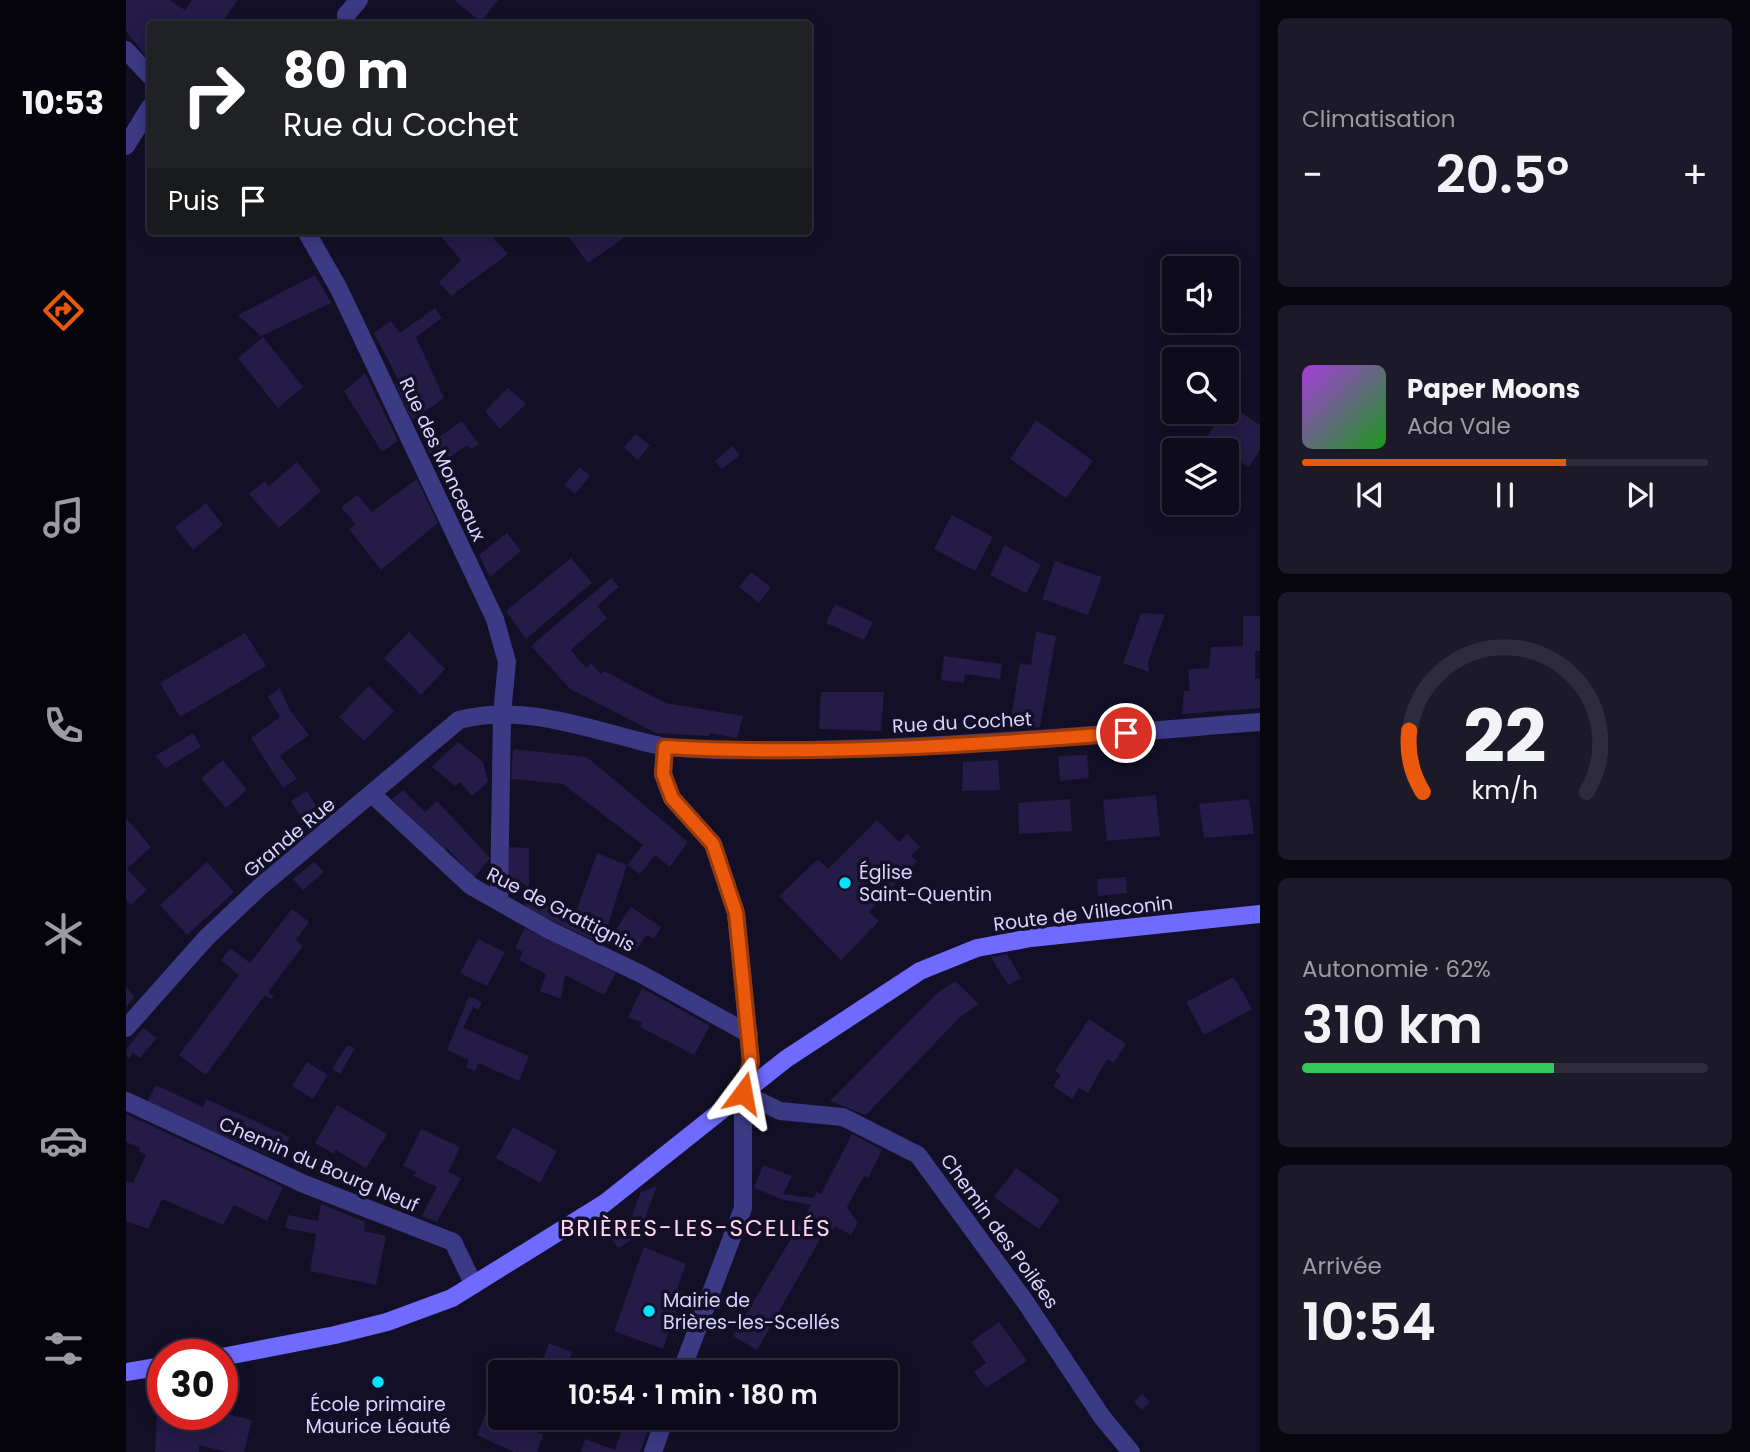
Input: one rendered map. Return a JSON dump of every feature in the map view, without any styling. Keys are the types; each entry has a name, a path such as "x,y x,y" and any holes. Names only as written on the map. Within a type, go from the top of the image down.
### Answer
{"main road":[{"name":"Route de Villeconin","path":"238,1354 387,1322 452,1298 605,1203 786,1059 866,1003 920,971 977,948 1031,938 1260,914"},
{"path":"126,1372 147,1369"}],"street":[{"path":"347,21 346,15 359,0"},
{"path":"126,50 147,73"},
{"path":"126,146 147,112"},
{"name":"Rue des Monceaux","path":"308,235 345,301 495,619 507,662 502,714 499,902"},
{"name":"Rue du Cochet","path":"502,714 567,722 665,747 714,750 965,745 1260,722"},
{"name":"Grande Rue","path":"126,1028 206,938 261,886 373,795 459,720 478,715 502,714"},
{"path":"665,747 663,774 672,798 713,844 736,913 751,1062 743,1093 743,1208 686,1360"},
{"name":"Rue de Grattignis","path":"373,795 471,886 549,930 641,974 749,1034"},
{"name":"Chemin des Poilées","path":"743,1093 780,1111 843,1117 918,1155 1024,1300 1102,1417 1130,1452"},
{"name":"Chemin du Bourg Neuf","path":"126,1101 304,1184 453,1242 474,1285"},
{"path":"653,1452 661,1430"}],"building":[{"path":"126,0 170,0 185,10 192,0 238,0 222,21 147,21 147,57 126,31"},
{"path":"454,0 498,0 480,21"},
{"path":"445,235 491,235 508,254 451,296 439,282 461,260 442,238"},
{"path":"567,235 625,237 588,263"},
{"path":"315,275 331,303 261,336 238,315"},
{"path":"435,308 442,318 416,337 444,398 412,420 395,383 399,381 374,333 391,321 400,333"},
{"path":"263,337 303,387 278,408 238,358"},
{"path":"365,373 398,441 382,452 344,391"},
{"path":"508,388 526,404 500,429 485,411"},
{"path":"1239,411 1260,425 1260,450 1249,467 1239,461 1239,438 1207,438 1215,424 1239,424"},
{"path":"1036,420 1093,461 1066,498 1010,459"},
{"path":"462,421 479,444 471,449 467,445 436,467 426,446"},
{"path":"635,434 650,445 638,460 624,448"},
{"path":"732,446 740,455 722,469 715,461"},
{"path":"297,462 321,491 279,528 249,494 264,481 269,486"},
{"path":"580,467 590,476 575,494 564,485"},
{"path":"417,479 438,523 381,570 349,529 356,525 341,507 357,495 372,512"},
{"path":"206,503 223,525 193,550 175,527"},
{"path":"952,515 993,537 975,571 934,549"},
{"path":"507,533 521,551 490,577 479,555"},
{"path":"1005,545 1041,565 1026,593 990,575"},
{"path":"571,558 592,583 526,639 506,611"},
{"path":"1055,561 1102,577 1088,615 1042,599"},
{"path":"751,572 771,587 759,603 739,587"},
{"path":"611,578 619,587 597,606 607,618 571,650 586,668 591,663 601,674 604,671 665,703 743,716 737,738 710,733 709,736 656,733 570,689 531,646"},
{"path":"835,604 873,622 864,640 826,623"},
{"path":"1141,613 1165,614 1148,662 1149,672 1123,663"},
{"path":"1243,616 1260,616 1260,651 1255,651 1255,679 1260,678 1260,708 1182,714 1184,691 1190,691 1188,669 1209,668 1211,647 1243,646"},
{"path":"409,632 445,669 421,695 384,658"},
{"path":"1036,632 1056,636 1040,727 998,729 1000,716 1011,718 1020,663 1031,665"},
{"path":"245,633 266,666 180,717 160,683"},
{"path":"944,656 1002,664 1000,679 965,674 964,683 941,680"},
{"path":"369,686 394,711 364,741 339,717"},
{"path":"280,688 290,710 309,735 280,756 297,779 283,788 251,738 280,717 268,697"},
{"path":"821,692 884,692 881,731 819,729"},
{"path":"193,733 201,747 166,768 155,756"},
{"path":"458,742 483,762 488,782 472,796 460,782 455,786 432,767"},
{"path":"513,749 587,757 688,842 670,867 655,855 640,874 627,865 643,845 563,784 511,779"},
{"path":"1087,755 1089,778 1060,781 1058,756"},
{"path":"223,760 247,790 226,808 201,778"},
{"path":"998,760 1000,790 962,791 963,762"},
{"path":"403,790 425,812 437,801 490,858 474,878 447,848 444,851 392,799"},
{"path":"307,791 324,819 309,830 291,801"},
{"path":"1156,795 1160,836 1107,841 1103,800"},
{"path":"1070,799 1072,831 1019,834 1018,803"},
{"path":"1249,799 1254,834 1204,838 1199,804"},
{"path":"126,818 151,847 127,869 147,890 131,905 126,900"},
{"name":"Église Saint-Quentin","path":"877,820 899,842 907,834 920,847 911,856 917,861 869,912 879,921 841,960 779,896 818,859 828,869"},
{"path":"509,847 529,848 529,887 508,876"},
{"path":"597,853 627,865 602,944 524,908 533,889 576,912"},
{"path":"207,862 234,892 187,935 160,905"},
{"path":"314,862 324,872 303,890 293,879"},
{"path":"1126,877 1127,893 1098,896 1097,879"},
{"path":"631,907 661,927 654,939 647,935 636,950 612,935"},
{"path":"292,909 309,922 296,940 303,946 268,992 274,997 271,999 265,995 206,1075 179,1055 239,975 221,960 230,948 250,963"},
{"path":"525,928 616,973 604,995 565,975 561,999 540,991 546,974 519,960 523,952 515,948"},
{"path":"478,939 505,952 487,986 460,973"},
{"path":"1007,954 1021,978 1008,985 991,957"},
{"path":"1234,977 1252,1009 1204,1035 1186,1002"},
{"path":"955,981 979,1004 960,1017 866,1115 830,1101 935,995"},
{"path":"126,987 135,997 126,1007"},
{"path":"642,988 710,1026 694,1055 640,1027 642,1023 628,1017"},
{"path":"469,996 482,1002 478,1010 473,1007 463,1028 529,1056 519,1081 478,1063 475,1071 466,1067 469,1060 447,1050"},
{"path":"1089,1019 1126,1044 1114,1063 1107,1059 1088,1093 1079,1088 1072,1099 1053,1086 1061,1075 1055,1071"},
{"path":"143,1028 157,1038 140,1058 133,1053 128,1060 126,1050"},
{"path":"347,1045 355,1048 340,1074 332,1069"},
{"path":"307,1062 328,1075 313,1099 292,1086"},
{"path":"156,1085 203,1107 206,1099 290,1137 277,1158 168,1114 147,1102"},
{"path":"337,1105 387,1134 366,1168 336,1150 334,1154 315,1143"},
{"path":"126,1114 283,1187 267,1221 234,1205 223,1225 162,1199 148,1229 126,1221 126,1181 133,1183 146,1155 139,1151 140,1148 126,1142"},
{"path":"513,1127 557,1151 540,1183 496,1158"},
{"path":"421,1129 460,1147 448,1172 461,1178 437,1222 422,1216 437,1187 413,1176 416,1172 403,1166"},
{"path":"852,1134 882,1150 868,1178 864,1176 847,1207 858,1223 851,1235 835,1226 828,1238 823,1234 757,1350 733,1336 811,1205 784,1200 754,1188 763,1165 792,1176 783,1194 814,1198 817,1192 821,1194"},
{"path":"1016,1168 1060,1200 1039,1229 994,1197"},
{"path":"657,1186 641,1229 629,1224 641,1192"},
{"path":"321,1204 365,1222 364,1231 386,1236 376,1285 310,1271 316,1234 285,1228 288,1215 318,1221"},
{"path":"625,1226 633,1239 618,1248 609,1235"},
{"name":"Mairie de Brières-les-Scellés","path":"644,1247 686,1264 677,1289 683,1291 663,1349 614,1331"},
{"path":"999,1322 1027,1361 986,1388 974,1372 986,1363 971,1342"},
{"path":"549,1343 572,1352 569,1360 543,1360"},
{"path":"1142,1394 1150,1402 1142,1410 1134,1402"},
{"path":"486,1412 488,1430 531,1430 543,1435 537,1452 514,1452 477,1435"},
{"path":"238,1417 252,1420 244,1452 227,1452 199,1445 199,1452 155,1452 156,1430 238,1430"},
{"path":"622,1430 648,1430 640,1452 581,1452 585,1439 615,1450"}],"place":[{"name":"Église Saint-Quentin","path":"845,883"},
{"name":"Mairie de Brières-les-Scellés","path":"649,1311"},
{"name":"École primaire Maurice Léauté","path":"378,1382"}],"district":[{"name":"BRIÈRES-LES-SCELLÉS","path":"696,1228"}],"route":[{"path":"743,1093 751,1062 736,913 713,844 672,798 663,774 665,747 714,750 965,745 1126,733"}]}
